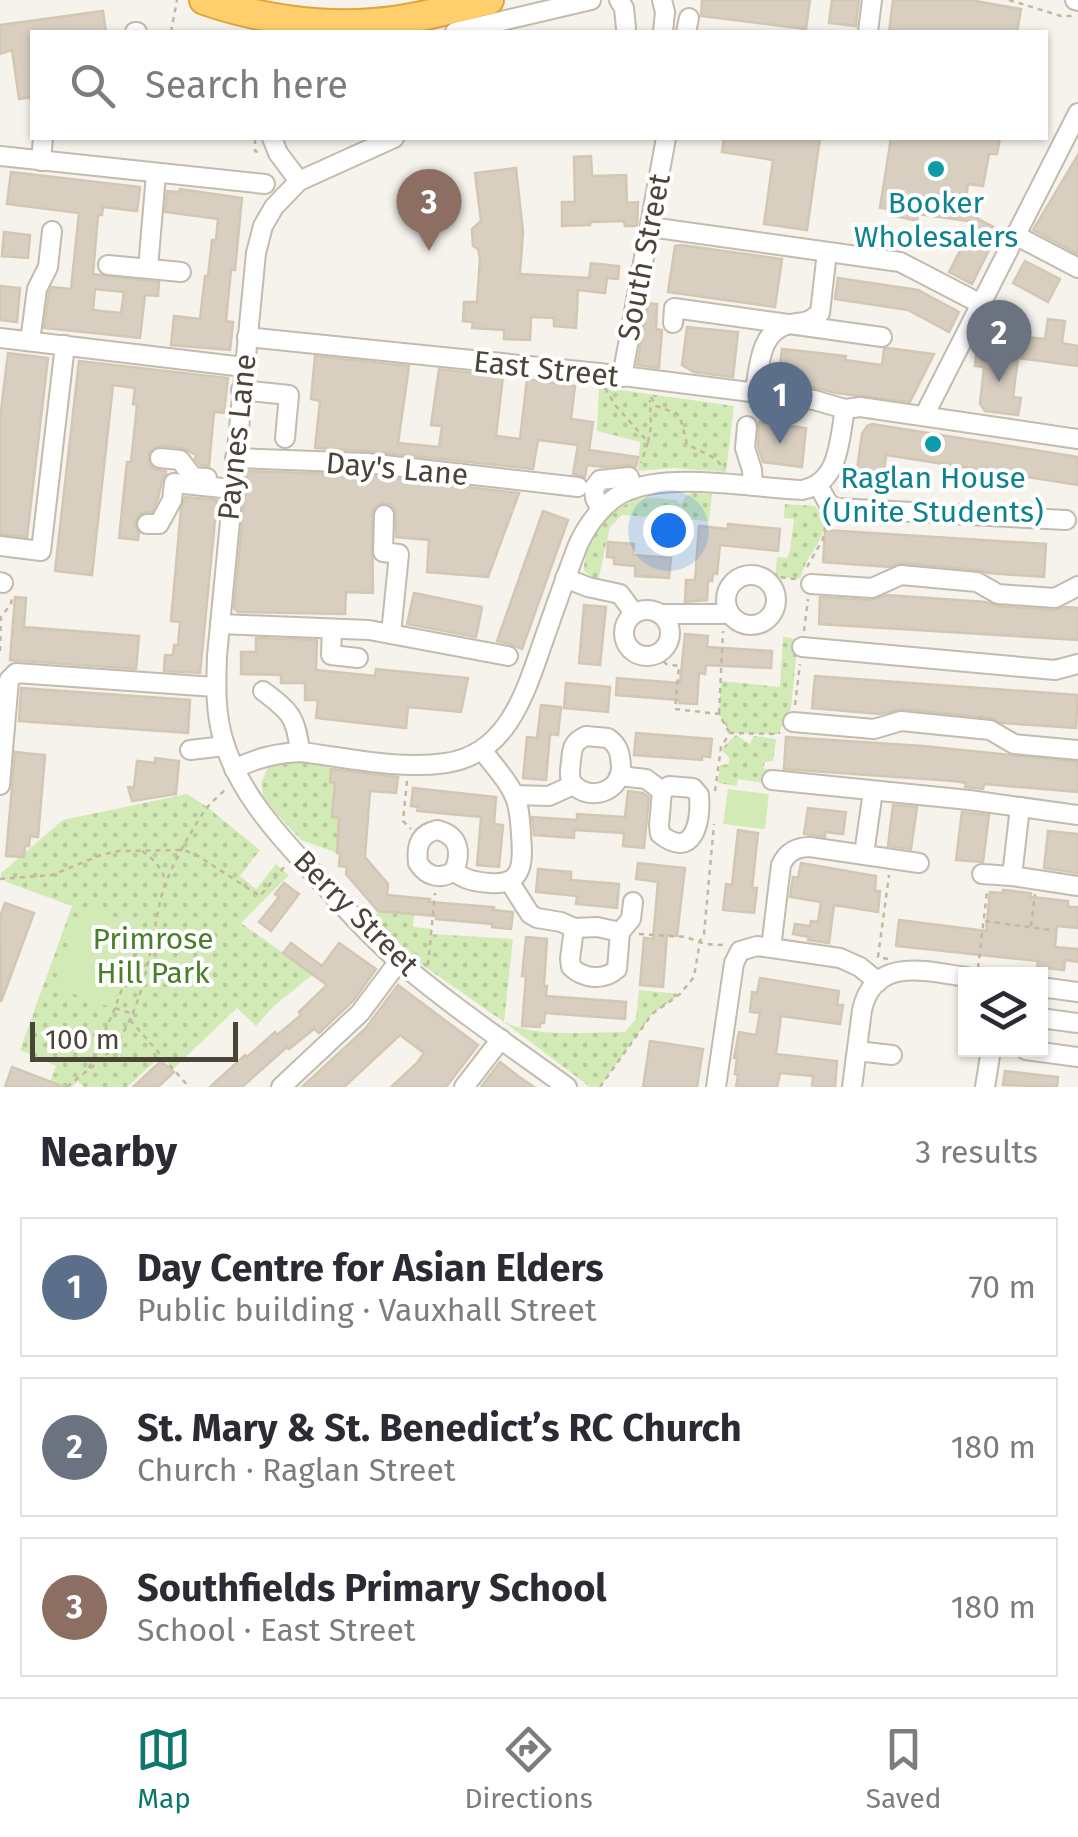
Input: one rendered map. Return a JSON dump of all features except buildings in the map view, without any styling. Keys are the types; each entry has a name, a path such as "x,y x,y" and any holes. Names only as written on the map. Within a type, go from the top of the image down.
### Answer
{"highway":[{"path":"204,0 252,15 348,24 376,23 489,0"},
{"path":"242,0 291,20"}],"street":[{"path":"464,30 591,0"},
{"path":"618,0 624,8 626,28"},
{"path":"662,0 663,30"},
{"path":"868,30 872,0"},
{"path":"924,416 1078,112"},
{"path":"40,161 44,140"},
{"path":"273,140 299,182"},
{"name":"Paynes Lane","path":"216,686 234,458 259,240 268,217 299,182 390,140"},
{"name":"South Street","path":"622,377 666,140"},
{"path":"0,156 265,184"},
{"path":"148,268 156,174"},
{"path":"650,227 900,262 981,304"},
{"path":"30,341 37,289 48,267 52,232"},
{"path":"1017,236 1078,268"},
{"path":"754,394 762,348 770,333 787,324 808,323 820,313 827,252"},
{"path":"108,265 181,272"},
{"path":"673,323 674,308 882,336"},
{"name":"East Street","path":"247,337 599,373 1078,439"},
{"path":"0,338 244,366"},
{"path":"0,546 41,551 64,345"},
{"path":"241,390 289,394 285,438"},
{"path":"238,775 260,757 300,752 408,764 448,763 482,750 495,740 525,693 583,534 601,510 631,483 802,490 818,485 835,462 845,409"},
{"path":"747,426 745,448 753,486"},
{"path":"160,458 180,460 193,477 232,485"},
{"name":"Day's Lane","path":"234,458 367,463 565,492"},
{"path":"148,524 159,524 172,500 174,483 232,485"},
{"path":"818,485 828,504 836,508 1066,520"},
{"path":"384,515 383,552 399,554 391,634"},
{"path":"661,614 669,624 666,646 650,656 629,649 624,628 634,613 648,609 661,614 726,613 747,625 764,622 774,611 775,592 771,584 751,574 732,582 726,592 726,613"},
{"path":"809,580 872,588 901,575 977,582 998,594 1055,598 1078,586"},
{"path":"565,578 620,594 634,613"},
{"path":"220,624 369,630 508,656"},
{"path":"332,629 332,655 358,658"},
{"path":"802,647 1055,670 1078,664"},
{"path":"0,785 12,675 20,672 216,686"},
{"name":"Berry Street","path":"216,686 218,719 238,775 269,824 297,856 399,961 567,1087"},
{"path":"263,690 297,724 300,752"},
{"path":"792,722 874,730 901,721 990,730 1014,744 1078,750"},
{"path":"586,736 608,738 617,745 620,776 606,792 583,791 573,785 572,749 577,740 586,736"},
{"path":"190,750 225,746"},
{"path":"446,874 458,849 456,841 437,830 425,834 418,864 426,872 499,884 519,872 523,857 514,795 482,750"},
{"path":"620,776 650,780 662,791"},
{"path":"772,780 1078,815"},
{"path":"514,795 549,796 573,785"},
{"path":"864,854 873,791"},
{"path":"1012,876 1020,806"},
{"path":"771,948 780,870 786,856 797,848 919,862"},
{"path":"986,874 1078,886"},
{"path":"509,881 530,914 537,918 574,928 620,932"},
{"path":"574,928 572,966 586,976 607,976 617,969 620,932 631,919 633,902"},
{"path":"716,1087 734,962 740,951 750,947 771,948 846,959 878,982"},
{"path":"280,1087 360,1013 399,961"},
{"path":"852,1087 865,998 878,982 897,970 909,969 958,976"},
{"path":"1048,988 1078,992"},
{"path":"1048,1019 1078,1023"},
{"path":"464,1087 501,1039"},
{"path":"857,1051 892,1055"},
{"path":"1048,1053 1078,1056"},
{"path":"985,1087 990,1057"}],"path":[{"path":"172,30 177,0"},
{"path":"1009,0 1061,16 1078,16"},
{"path":"599,373 615,405 648,442"},
{"path":"631,483 648,442 649,394 656,406 680,416 687,444 720,463 726,485"},
{"path":"730,733 778,734 792,722 809,580 806,566 824,539 828,504"},
{"path":"751,574 809,580"},
{"path":"0,651 1,617 10,604 5,586"},
{"path":"726,613 719,714 730,733"},
{"path":"657,654 666,664 679,666 676,709 719,714"},
{"path":"714,801 718,759 730,733"},
{"path":"408,764 403,822 421,838"},
{"path":"68,1087 123,1034 139,995 166,882 207,807 238,775"},
{"path":"600,1087 652,1014 680,994 694,977 704,934 714,817"},
{"path":"0,879 52,876 118,850 183,850 260,896 297,856"},
{"path":"140,850 155,860 166,882"},
{"path":"892,858 878,957 908,963 909,969"},
{"path":"420,978 428,972 446,874"},
{"path":"978,967 986,874"},
{"path":"1031,928 1037,880"},
{"path":"984,921 1050,930"},
{"path":"88,1070 142,931 154,936"},
{"path":"620,932 686,937 740,951"},
{"path":"115,1008 130,1016 189,1087"}],"green space":[{"path":"599,387 734,406 726,472 673,468 638,471 640,442 597,431"},
{"path":"691,493 712,494 709,521 622,515 610,527 598,581 584,571 593,538 616,511 646,498 677,500 681,505"},
{"path":"785,504 815,506 823,525 819,542 798,579 775,577 777,557 787,558 790,551 794,519 784,518"},
{"path":"783,637 792,638 797,647 791,708 778,734 730,733 719,714 721,681 780,687"},
{"path":"736,735 750,744 754,736 776,739 773,761 765,762 763,768 770,770 769,784 738,779 737,786 718,783 720,765 729,764 722,750"},
{"path":"289,760 331,768 330,782 335,783 332,817 339,818 337,853 301,840 264,800 261,784 267,769"},
{"path":"728,789 769,794 765,829 723,824"},
{"name":"Primrose Hill Park","path":"187,794 260,850 240,876 256,889 276,864 289,875 241,923 313,974 256,1026 237,1008 173,1069 161,1056 127,1087 84,1087 78,1081 72,1087 48,1087 56,1066 20,1050 72,906 9,883 1,879 1,873 63,820"},
{"path":"83,908 141,930 112,1008 53,986"},
{"path":"378,911 414,914 413,927 432,929 432,934 513,939 504,1022 414,959 375,918"},
{"path":"639,990 680,994 652,1014 600,1087 590,1087 504,1022 548,1032 625,1032 636,1019"}],"place":[{"name":"Booker Wholesalers","path":"936,169"},
{"name":"Southfields Primary School","path":"429,251"},
{"name":"St. Mary & St. Benedict’s RC Church","path":"999,382"},
{"name":"Day Centre for Asian Elders","path":"780,444"},
{"name":"Raglan House (Unite Students)","path":"933,444"}]}
